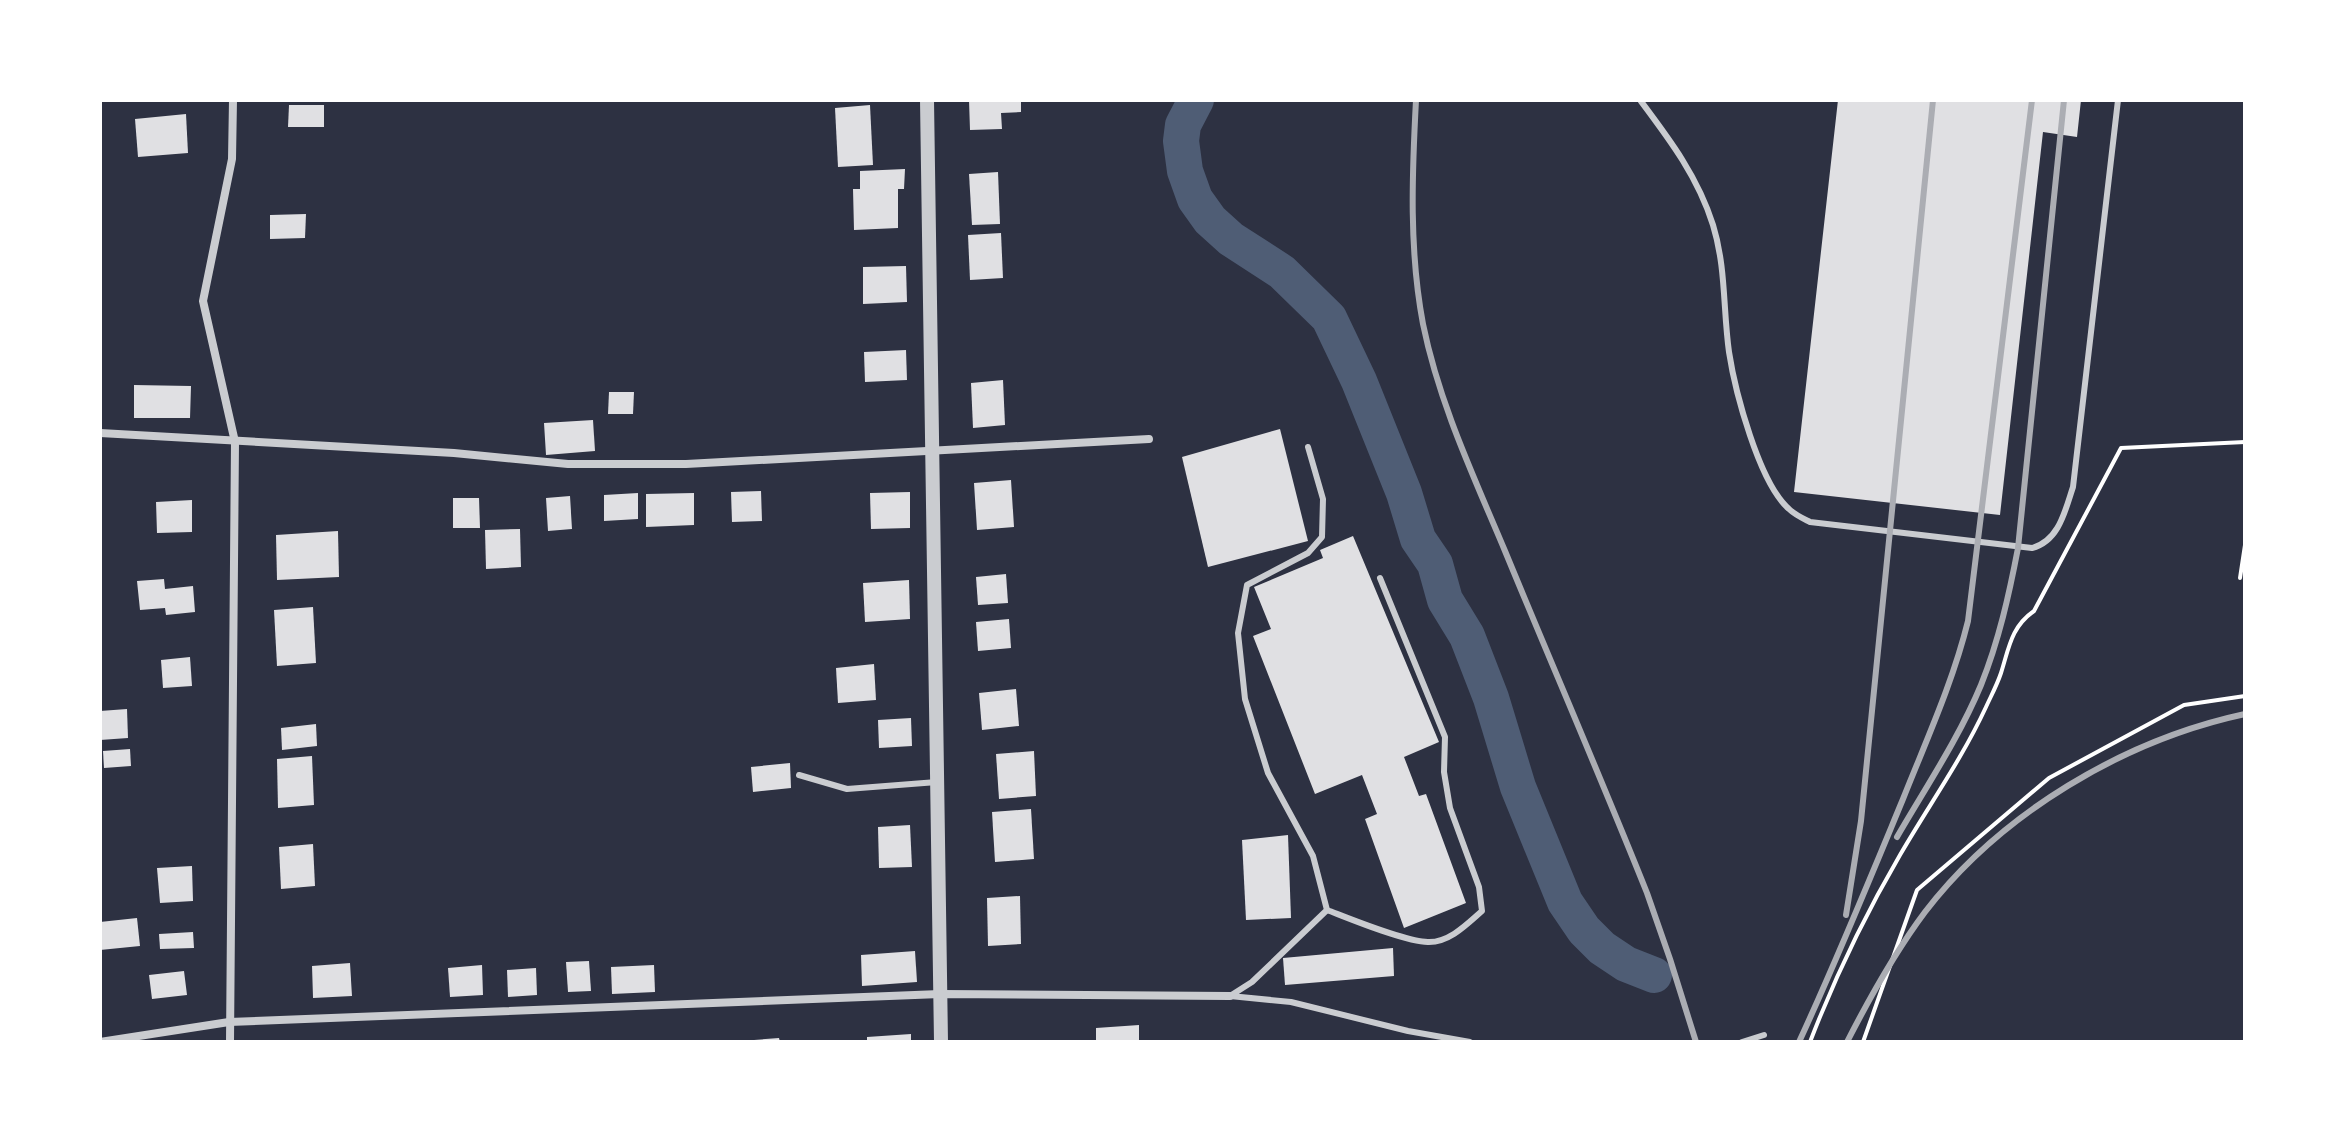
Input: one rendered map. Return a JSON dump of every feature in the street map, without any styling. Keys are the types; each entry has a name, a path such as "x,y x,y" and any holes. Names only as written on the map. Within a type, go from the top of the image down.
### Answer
{"street":[{"path":"230,1042 235,442 203,301 232,159 233,100"},
{"path":"927,100 941,1042"},
{"path":"100,433 454,453 568,464 686,464 1149,439"},
{"path":"100,1042 229,1022 940,994 1230,996"}],"lane":[{"path":"1640,100 1682,155 1707,206 1721,256 1729,355 1737,389 1766,475 1779,498 1789,509 1810,522 2032,548 2045,545 2053,536 2073,487 2118,100"},
{"path":"1308,447 1323,499 1322,537 1308,553 1247,585 1238,633 1249,714 1268,773 1313,856 1327,910"},
{"path":"1327,910 1362,924 1429,942 1458,932 1482,911 1479,887 1450,808 1444,772 1445,737 1380,578"},
{"path":"799,775 847,789 937,782"},
{"path":"1230,996 1252,982 1327,910"},
{"path":"1230,996 1291,1002 1394,1028 1470,1042"},
{"path":"1742,1042 1764,1035"}],"path":[{"path":"1810,1042 1864,920 1900,854 1964,752 2000,676 2012,634 2034,611 2121,448 2245,442"},
{"path":"2240,578 2245,545"},
{"path":"1863,1042 1917,890 2049,778 2184,705 2245,696"}],"building":[{"path":"969,100 1021,100 1021,112 1001,113 1002,129 970,130"},
{"path":"1838,100 2081,100 2077,137 2043,132 2000,515 1794,492"},
{"path":"289,105 324,105 324,127 288,127"},
{"path":"870,105 873,165 838,167 835,108"},
{"path":"186,114 188,153 138,157 135,119"},
{"path":"905,169 904,189 898,189 898,228 854,230 853,189 860,189 860,171"},
{"path":"998,172 1000,224 972,225 969,174"},
{"path":"306,214 305,238 270,239 270,215"},
{"path":"1001,233 1003,278 970,280 968,235"},
{"path":"906,266 907,302 863,304 863,267"},
{"path":"906,350 907,380 865,382 864,352"},
{"path":"1003,380 1005,425 973,428 971,383"},
{"path":"134,385 191,386 190,418 134,418"},
{"path":"609,392 634,392 633,414 608,414"},
{"path":"593,420 595,451 546,455 544,423"},
{"path":"1280,429 1308,541 1208,567 1182,457"},
{"path":"1011,480 1014,527 977,530 974,483"},
{"path":"761,491 762,521 732,522 731,492"},
{"path":"910,492 910,528 871,529 870,493"},
{"path":"638,493 638,519 604,521 604,495"},
{"path":"694,493 694,525 646,527 646,494"},
{"path":"570,496 572,529 548,531 546,498"},
{"path":"453,498 479,498 480,528 453,528"},
{"path":"192,500 192,532 157,533 156,502"},
{"path":"520,529 521,567 486,569 485,530"},
{"path":"338,531 339,577 277,580 276,535"},
{"path":"1353,536 1439,742 1404,757 1419,796 1426,794 1466,903 1404,928 1365,819 1377,814 1362,775 1315,794 1253,636 1271,629 1254,587 1323,558 1320,550"},
{"path":"1006,574 1008,603 978,605 976,577"},
{"path":"164,579 165,589 193,586 195,612 166,615 165,608 140,610 137,581"},
{"path":"909,580 910,619 865,622 863,583"},
{"path":"313,607 316,663 277,666 274,610"},
{"path":"1009,619 1011,648 978,651 976,622"},
{"path":"190,657 192,686 163,688 161,660"},
{"path":"874,664 876,700 838,703 836,668"},
{"path":"1016,689 1019,726 982,730 979,693"},
{"path":"127,709 128,738 100,740 100,711"},
{"path":"911,718 912,746 879,748 878,720"},
{"path":"316,724 317,746 282,750 281,728"},
{"path":"130,749 131,766 104,768 103,751"},
{"path":"1034,751 1036,796 999,799 996,754"},
{"path":"312,756 314,805 278,808 277,759"},
{"path":"790,763 791,788 753,792 751,767"},
{"path":"1031,809 1034,859 995,862 992,812"},
{"path":"910,825 912,867 879,868 878,827"},
{"path":"1288,835 1291,918 1246,920 1242,840"},
{"path":"313,844 315,886 281,889 279,847"},
{"path":"192,866 193,901 160,903 157,868"},
{"path":"1020,896 1021,944 988,946 987,898"},
{"path":"137,918 140,946 100,950 100,922"},
{"path":"193,932 194,948 160,949 159,934"},
{"path":"1393,948 1394,976 1285,985 1283,958"},
{"path":"915,951 917,982 862,986 861,955"},
{"path":"589,961 591,991 568,992 566,962"},
{"path":"350,963 352,996 313,998 312,966"},
{"path":"482,965 483,995 450,997 448,968"},
{"path":"654,965 655,992 612,994 611,967"},
{"path":"536,968 537,995 508,997 507,970"},
{"path":"184,971 187,995 152,999 149,975"},
{"path":"1139,1025 1139,1042 1096,1042 1096,1028"},
{"path":"911,1034 911,1042 867,1042 867,1037"},
{"path":"779,1038 780,1042 754,1042 754,1040"}],"waterway":[{"path":"1196,100 1183,125 1181,141 1185,171 1195,199 1210,220 1231,239 1282,272 1329,318 1359,381 1404,493 1418,539 1435,564 1445,600 1467,636 1491,698 1518,787 1565,902 1584,930 1602,948 1626,964 1654,975"}],"railway":[{"path":"1416,100 1413,184 1415,268 1423,324 1438,382 1470,467 1647,893 1696,1042"},
{"path":"1846,915 1861,821 1933,100"},
{"path":"1799,1042 1930,733 1968,621 2032,100"},
{"path":"1897,837 1972,705 1993,651 2007,600 2018,548 2064,100"},
{"path":"1847,1042 1883,975 1914,927 1956,876 1990,843 2068,786 2111,762 2155,742 2245,714"}]}
